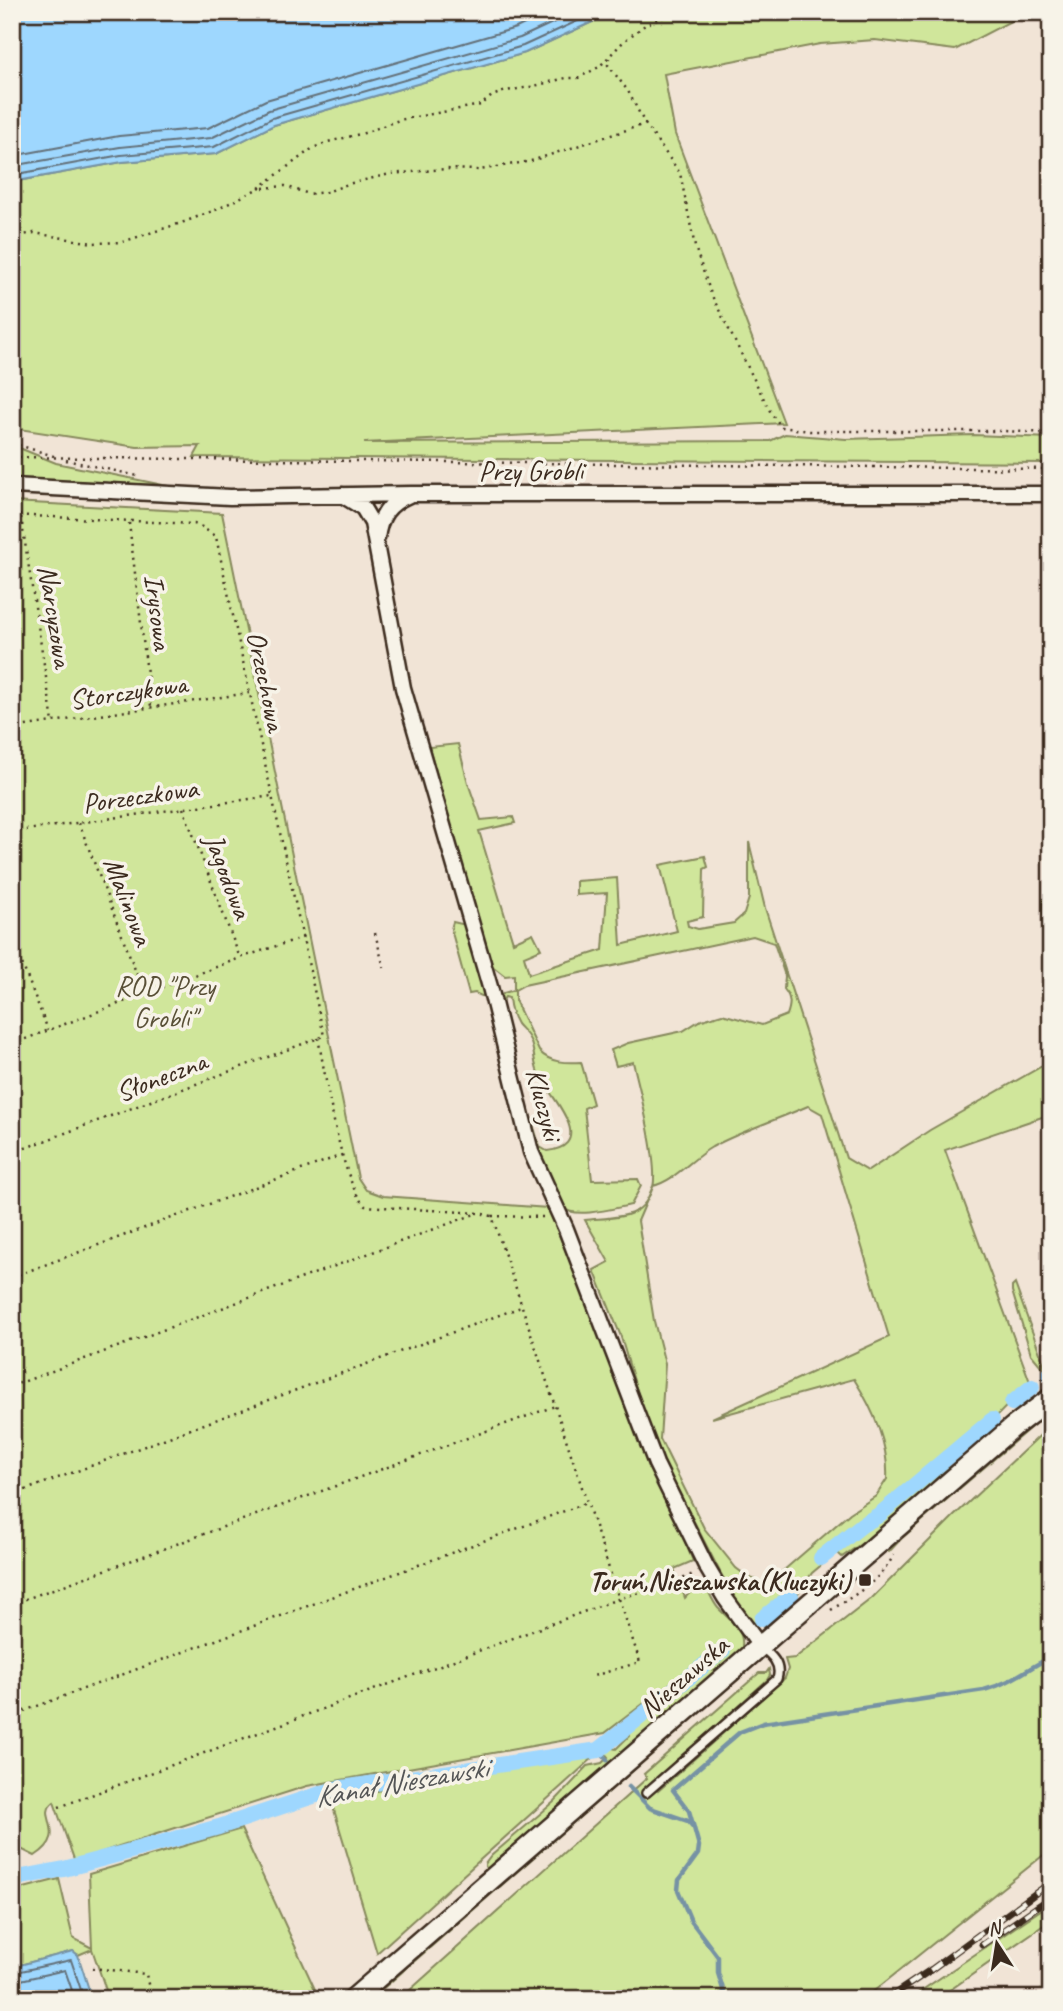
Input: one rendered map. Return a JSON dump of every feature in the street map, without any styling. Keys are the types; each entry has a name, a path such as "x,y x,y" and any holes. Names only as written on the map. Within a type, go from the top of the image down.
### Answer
{"main road":[{"name":"Nieszawska","path":"354,1999 1013,1427 1051,1398"}],"street":[{"name":"Przy Grobli","path":"12,486 230,497 411,494 1051,494"},
{"name":"Kluczyki","path":"377,539 379,523 387,509 397,500 411,494"},
{"name":"Kluczyki","path":"342,495 363,508 377,539 396,659 406,701 490,987 531,1152 560,1218 656,1464 706,1566 725,1598 760,1646"}],"lane":[{"path":"646,1793 777,1679 777,1665 760,1646"}],"path":[{"path":"12,237 34,233 93,243 122,242 184,222 218,209 259,188 313,148 399,120 481,105 492,96 506,91 530,88 566,78 579,78 592,72 645,25 668,15 694,12"},
{"path":"610,55 608,65 628,91 645,124 680,173 695,247 711,294 772,415 782,427 810,431 1051,433"},
{"path":"259,188 285,186 309,194 327,192 390,174 445,169 480,170 531,161 645,124"},
{"path":"12,443 60,458 139,476"},
{"path":"12,457 1051,469"},
{"name":"Orzechowa","path":"12,515 194,524 216,537 324,1035"},
{"name":"Narcyzowa","path":"21,516 53,722"},
{"name":"Irysowa","path":"128,522 151,707"},
{"name":"Storczykowa","path":"12,728 250,692"},
{"name":"Porzeczkowa","path":"12,832 273,796"},
{"name":"Jagodowa","path":"183,808 240,958"},
{"name":"Malinowa","path":"78,822 144,993"},
{"path":"374,933 384,968"},
{"path":"12,1044 144,993 304,937"},
{"path":"12,938 48,1030"},
{"name":"Słoneczna","path":"12,1153 324,1035"},
{"path":"318,1038 342,1155 356,1196 365,1206 492,1216 560,1218"},
{"path":"12,1277 342,1155"},
{"path":"12,1386 479,1213"},
{"path":"492,1216 640,1662 590,1677"},
{"path":"12,1495 521,1307"},
{"path":"12,1604 555,1406"},
{"path":"24,1711 586,1503"},
{"path":"59,1807 618,1599 678,1581 706,1566"},
{"path":"92,1968 146,1974 151,1999"}],"green space":[{"path":"614,12 1028,12 955,50 875,40 820,44 664,74 675,134 784,423 364,443 770,441 785,434 846,439 973,435 1051,438 1051,463 194,457 200,446 137,447 12,428 12,182 122,162 216,154 274,125 525,53"},
{"path":"12,445 56,463 202,493 12,479"},
{"name":"ROD \"Przy Grobli\"","path":"12,502 222,513 358,1178 366,1190 383,1196 548,1208 693,1561 674,1569 685,1598 696,1586 706,1587 716,1606 740,1632 741,1652 486,1871 485,1864 491,1856 555,1801 588,1766 602,1763 608,1757 603,1751 608,1747 616,1749 630,1735 630,1728 711,1663 710,1660 685,1678 681,1675 605,1733 307,1786 75,1862 54,1802 49,1807 52,1832 45,1848 35,1856 19,1848 12,1851"},
{"path":"458,744 481,820 513,817 515,823 479,831 513,942 533,933 541,949 524,956 529,974 603,950 607,893 576,895 576,881 617,878 621,945 677,931 660,865 705,856 708,867 704,869 703,917 687,921 688,926 698,929 734,923 744,914 749,898 749,842 765,908 846,1158 868,1171 930,1130 1049,1062 1051,1058 1051,1114 945,1150 1030,1382 894,1522 890,1520 890,1524 842,1557 837,1552 812,1573 788,1608 777,1617 780,1621 768,1627 752,1622 737,1605 651,1438 620,1334 594,1270 609,1262 585,1220 629,1214 647,1200 638,1221 654,1321 665,1364 660,1439 704,1528 736,1568 748,1577 767,1582 850,1513 876,1496 887,1479 885,1452 878,1427 854,1379 712,1418 889,1337 822,1114 808,1106 747,1131 712,1147 669,1179 653,1186 651,1145 633,1062 616,1066 611,1050 628,1043 683,1031 699,1021 722,1014 762,1025 787,1015 790,1001 784,989 785,976 774,943 753,936 524,985 515,990 515,1000 539,1051 553,1060 581,1062 593,1104 584,1108 592,1180 638,1179 641,1186 631,1205 586,1213 563,1208 543,1165 516,1070 540,1147 547,1151 562,1147 569,1140 567,1119 538,1073 531,1042 515,1021 509,998 505,997 501,1004 499,998 514,990 514,975 505,976 491,965 429,747"},
{"path":"1051,892 1051,940 1043,914 1043,900"},
{"path":"453,922 466,925 486,998 475,993 469,994 451,929"},
{"path":"1015,1284 1045,1367 1051,1363 1051,1378 1031,1354 1012,1291"},
{"path":"1051,1410 889,1552 886,1550 1003,1445"},
{"path":"1051,1425 1051,1849 864,1999 400,1999 647,1778 644,1774 759,1673 766,1673 769,1669 767,1680 652,1784 658,1791 785,1678 788,1669 785,1659 795,1658 872,1598"},
{"path":"758,1662 371,1999 366,1999"},
{"path":"594,1757 377,1953 331,1800 526,1762"},
{"path":"241,1829 319,1998 109,1999 92,1949 78,1955 73,1951 12,1967 12,1891 59,1879 73,1938 92,1948 89,1874"},
{"path":"1051,1903 1051,1920 937,1999 909,1999"}],"water":[{"path":"12,12 614,12 525,53 274,125 216,154 122,162 12,182"},
{"path":"73,1951 78,1955 92,1999 12,1999 12,1967"}],"waterway":[{"name":"Kanał Nieszawski","path":"1012,1403 1032,1387"},
{"name":"Kanał Nieszawski","path":"821,1558 879,1515 992,1420"},
{"name":"Kanał Nieszawski","path":"762,1619 791,1596"},
{"name":"Kanał Nieszawski","path":"12,1879 64,1869 219,1827 335,1789 599,1750 723,1650"},
{"path":"694,1828 689,1811 673,1790 740,1732 763,1723 984,1690 1051,1657"},
{"path":"599,1750 607,1760"},
{"path":"629,1787 650,1808 688,1821 694,1828 699,1846 698,1854 679,1880 678,1890 691,1921 718,1957 718,1973 726,1999"}],"railway":[{"path":"887,1999 1051,1882"},
{"path":"982,1945 1051,1897"}],"place":[{"name":"Toruń,Nieszawska(Kluczyki)","path":"865,1580"}]}
